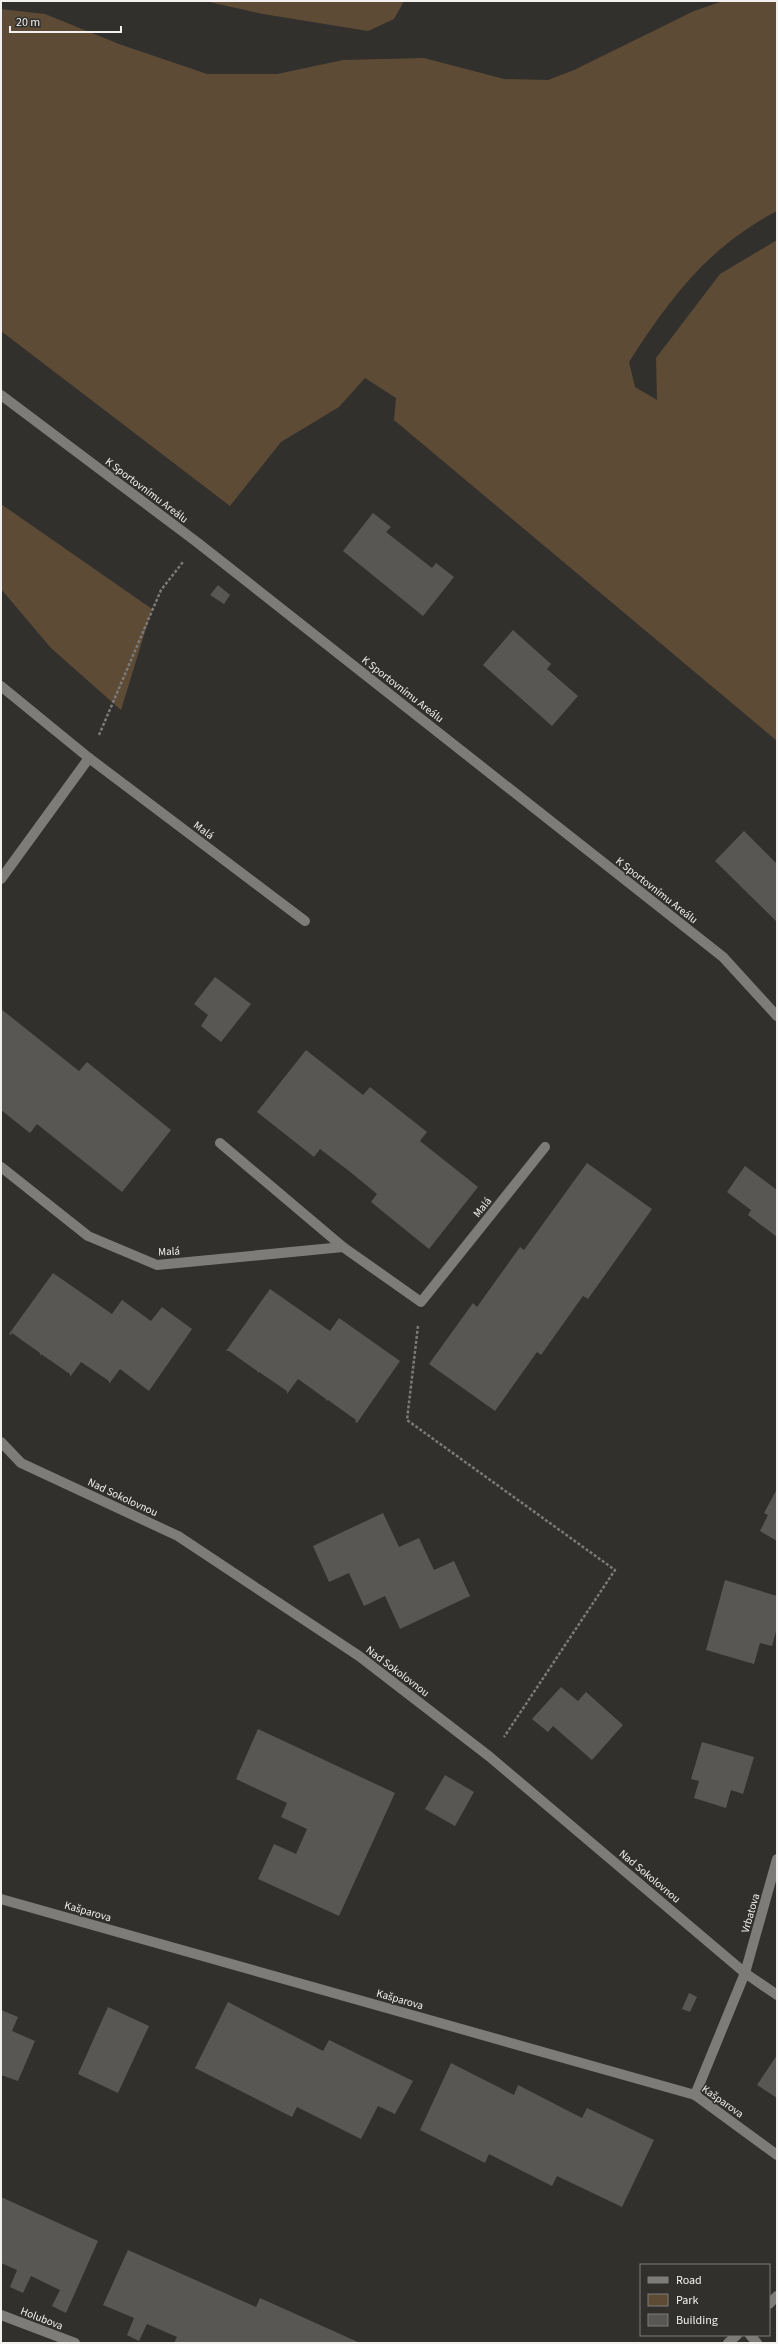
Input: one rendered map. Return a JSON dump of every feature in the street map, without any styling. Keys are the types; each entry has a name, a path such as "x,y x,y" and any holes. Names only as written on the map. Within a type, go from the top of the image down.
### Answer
{"street":[{"name":"K Sportovnímu Areálu","path":"1,395 198,543 723,957 777,1016"},
{"name":"Malá","path":"1,686 89,758 305,921"},
{"path":"1,879 89,758"},
{"path":"220,1142 343,1247 421,1302"},
{"name":"Malá","path":"421,1302 545,1147"},
{"name":"Malá","path":"1,1167 88,1236 157,1265 343,1247"},
{"name":"Nad Sokolovnou","path":"1,1442 21,1463 178,1536 359,1656 490,1757 745,1973 777,1995"},
{"name":"Vrbatova","path":"745,1973 777,1859"},
{"name":"Kašparova","path":"1,1899 695,2095 777,2155"},
{"path":"695,2095 745,1973"},
{"name":"Holubova","path":"1,2315 75,2343"},
{"path":"728,2343 736,2336"}],"path":[{"path":"89,758 162,590 198,543"},
{"path":"421,1302 407,1420 615,1570 490,1757"}],"green space":[{"path":"205,1 404,1 394,19 368,31 263,14"},
{"path":"723,1 777,1 777,211 753,225 731,241 692,276 660,316 629,362 635,387 657,400 656,358 720,274 777,240 777,741 394,420 396,398 365,378 339,407 281,442 230,506 1,331 1,9 45,14 119,44 207,74 277,74 343,60 424,58 504,79 548,80 574,70 694,11"},
{"path":"1,504 152,609 121,710 51,648 1,589"}],"building":[{"path":"373,513 391,527 386,532 432,568 436,563 454,577 423,616 343,551"},
{"path":"218,585 230,595 224,604 210,595"},
{"path":"513,630 551,664 547,669 578,696 552,726 483,665"},
{"path":"744,831 777,864 777,922 715,861"},
{"path":"215,977 251,1004 221,1042 201,1026 208,1015 194,1004"},
{"path":"1,1009 79,1071 87,1062 171,1130 122,1192 37,1124 30,1133 1,1110"},
{"path":"306,1050 363,1095 370,1087 427,1132 420,1141 478,1187 429,1249 371,1202 377,1194 349,1171 320,1149 314,1157 257,1112"},
{"path":"587,1163 652,1209 588,1299 583,1296 541,1355 537,1352 495,1411 429,1364 473,1303 477,1307 520,1247 524,1250"},
{"path":"745,1166 777,1190 777,1237 748,1215 751,1210 727,1192"},
{"path":"53,1273 112,1314 122,1300 151,1321 162,1307 192,1329 149,1391 120,1369 109,1384 109,1381 81,1362 70,1377 70,1374 41,1354 40,1356 40,1353 12,1333 11,1335 9,1334"},
{"path":"270,1289 330,1331 339,1318 400,1361 357,1423 355,1421 356,1420 328,1400 326,1401 326,1399 298,1379 287,1394 287,1391 259,1372 258,1373 229,1351 226,1351"},
{"path":"777,1489 777,1541 760,1531 768,1515 764,1513"},
{"path":"383,1513 399,1547 419,1538 434,1570 454,1561 470,1596 400,1629 385,1596 364,1606 349,1573 329,1582 313,1546"},
{"path":"725,1580 777,1596 777,1628 772,1646 760,1643 754,1664 706,1650"},
{"path":"561,1687 578,1701 586,1692 623,1725 592,1760 553,1726 548,1732 532,1719"},
{"path":"258,1729 395,1793 339,1916 258,1879 274,1844 296,1854 307,1829 281,1817 287,1803 236,1779"},
{"path":"702,1742 754,1757 743,1794 731,1790 726,1808 694,1798 699,1781 691,1779"},
{"path":"445,1775 474,1792 455,1826 425,1809"},
{"path":"689,1993 697,1997 690,2012 682,2009"},
{"path":"228,2002 323,2051 329,2040 413,2081 395,2114 378,2106 361,2139 297,2107 292,2117 195,2068"},
{"path":"108,2007 149,2026 118,2093 78,2074"},
{"path":"1,2010 18,2017 12,2031 35,2041 18,2081 1,2075"},
{"path":"777,2055 777,2098 757,2085"},
{"path":"451,2063 514,2095 518,2085 582,2118 587,2108 654,2140 622,2207 557,2176 552,2186 489,2154 485,2163 420,2130"},
{"path":"1,2197 98,2241 66,2313 52,2306 60,2290 31,2276 23,2293 10,2287 17,2270 1,2263"},
{"path":"128,2250 256,2307 260,2298 360,2343 174,2343 177,2337 147,2324 139,2341 127,2335 134,2318 103,2305"}]}
